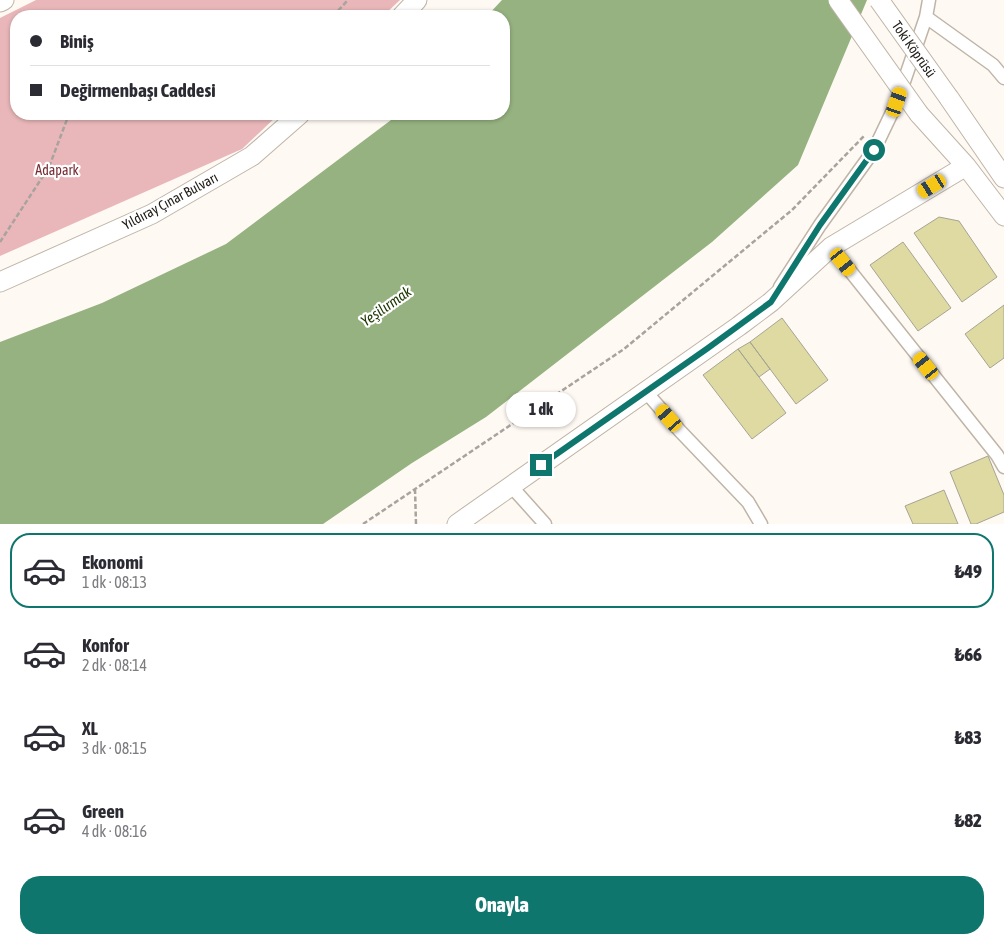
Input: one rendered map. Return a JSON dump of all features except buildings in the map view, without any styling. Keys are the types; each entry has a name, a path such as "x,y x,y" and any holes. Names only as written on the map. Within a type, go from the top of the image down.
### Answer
{"main road":[{"path":"0,2 4,0"},
{"path":"408,10 417,0"},
{"path":"838,0 918,114 966,166 1004,216"},
{"name":"Toki Köprüsü","path":"879,0 949,98 996,153 1004,178"},
{"name":"Yıldıray Çınar Bulvarı","path":"0,282 152,214 252,156 293,120"},
{"path":"457,524 771,302 831,247 966,166"}],"street":[{"path":"771,302 820,225 874,150 897,102 926,16 929,0"},
{"path":"926,16 993,65 1004,78"},
{"path":"831,247 997,455 1004,467"},
{"path":"646,392 680,431 748,502 761,524"},
{"path":"511,486 545,524"}],"path":[{"path":"339,10 348,0"},
{"path":"0,242 49,167 67,120"},
{"path":"363,524 624,349 792,210 871,129"},
{"path":"415,489 416,524"}],"green space":[{"name":"Adapark","path":"36,0 400,0 389,10 16,10"},
{"name":"Adapark","path":"10,13 10,120 273,120 242,149 0,256 0,18"}],"water":[{"name":"Yeşilırmak","path":"502,0 867,0 798,165 712,242 486,417 412,463 323,524 0,524 0,342 102,303 226,244 391,120 510,120 510,10 493,10"}],"route":[{"path":"541,465 771,302 820,225 874,150"}]}
